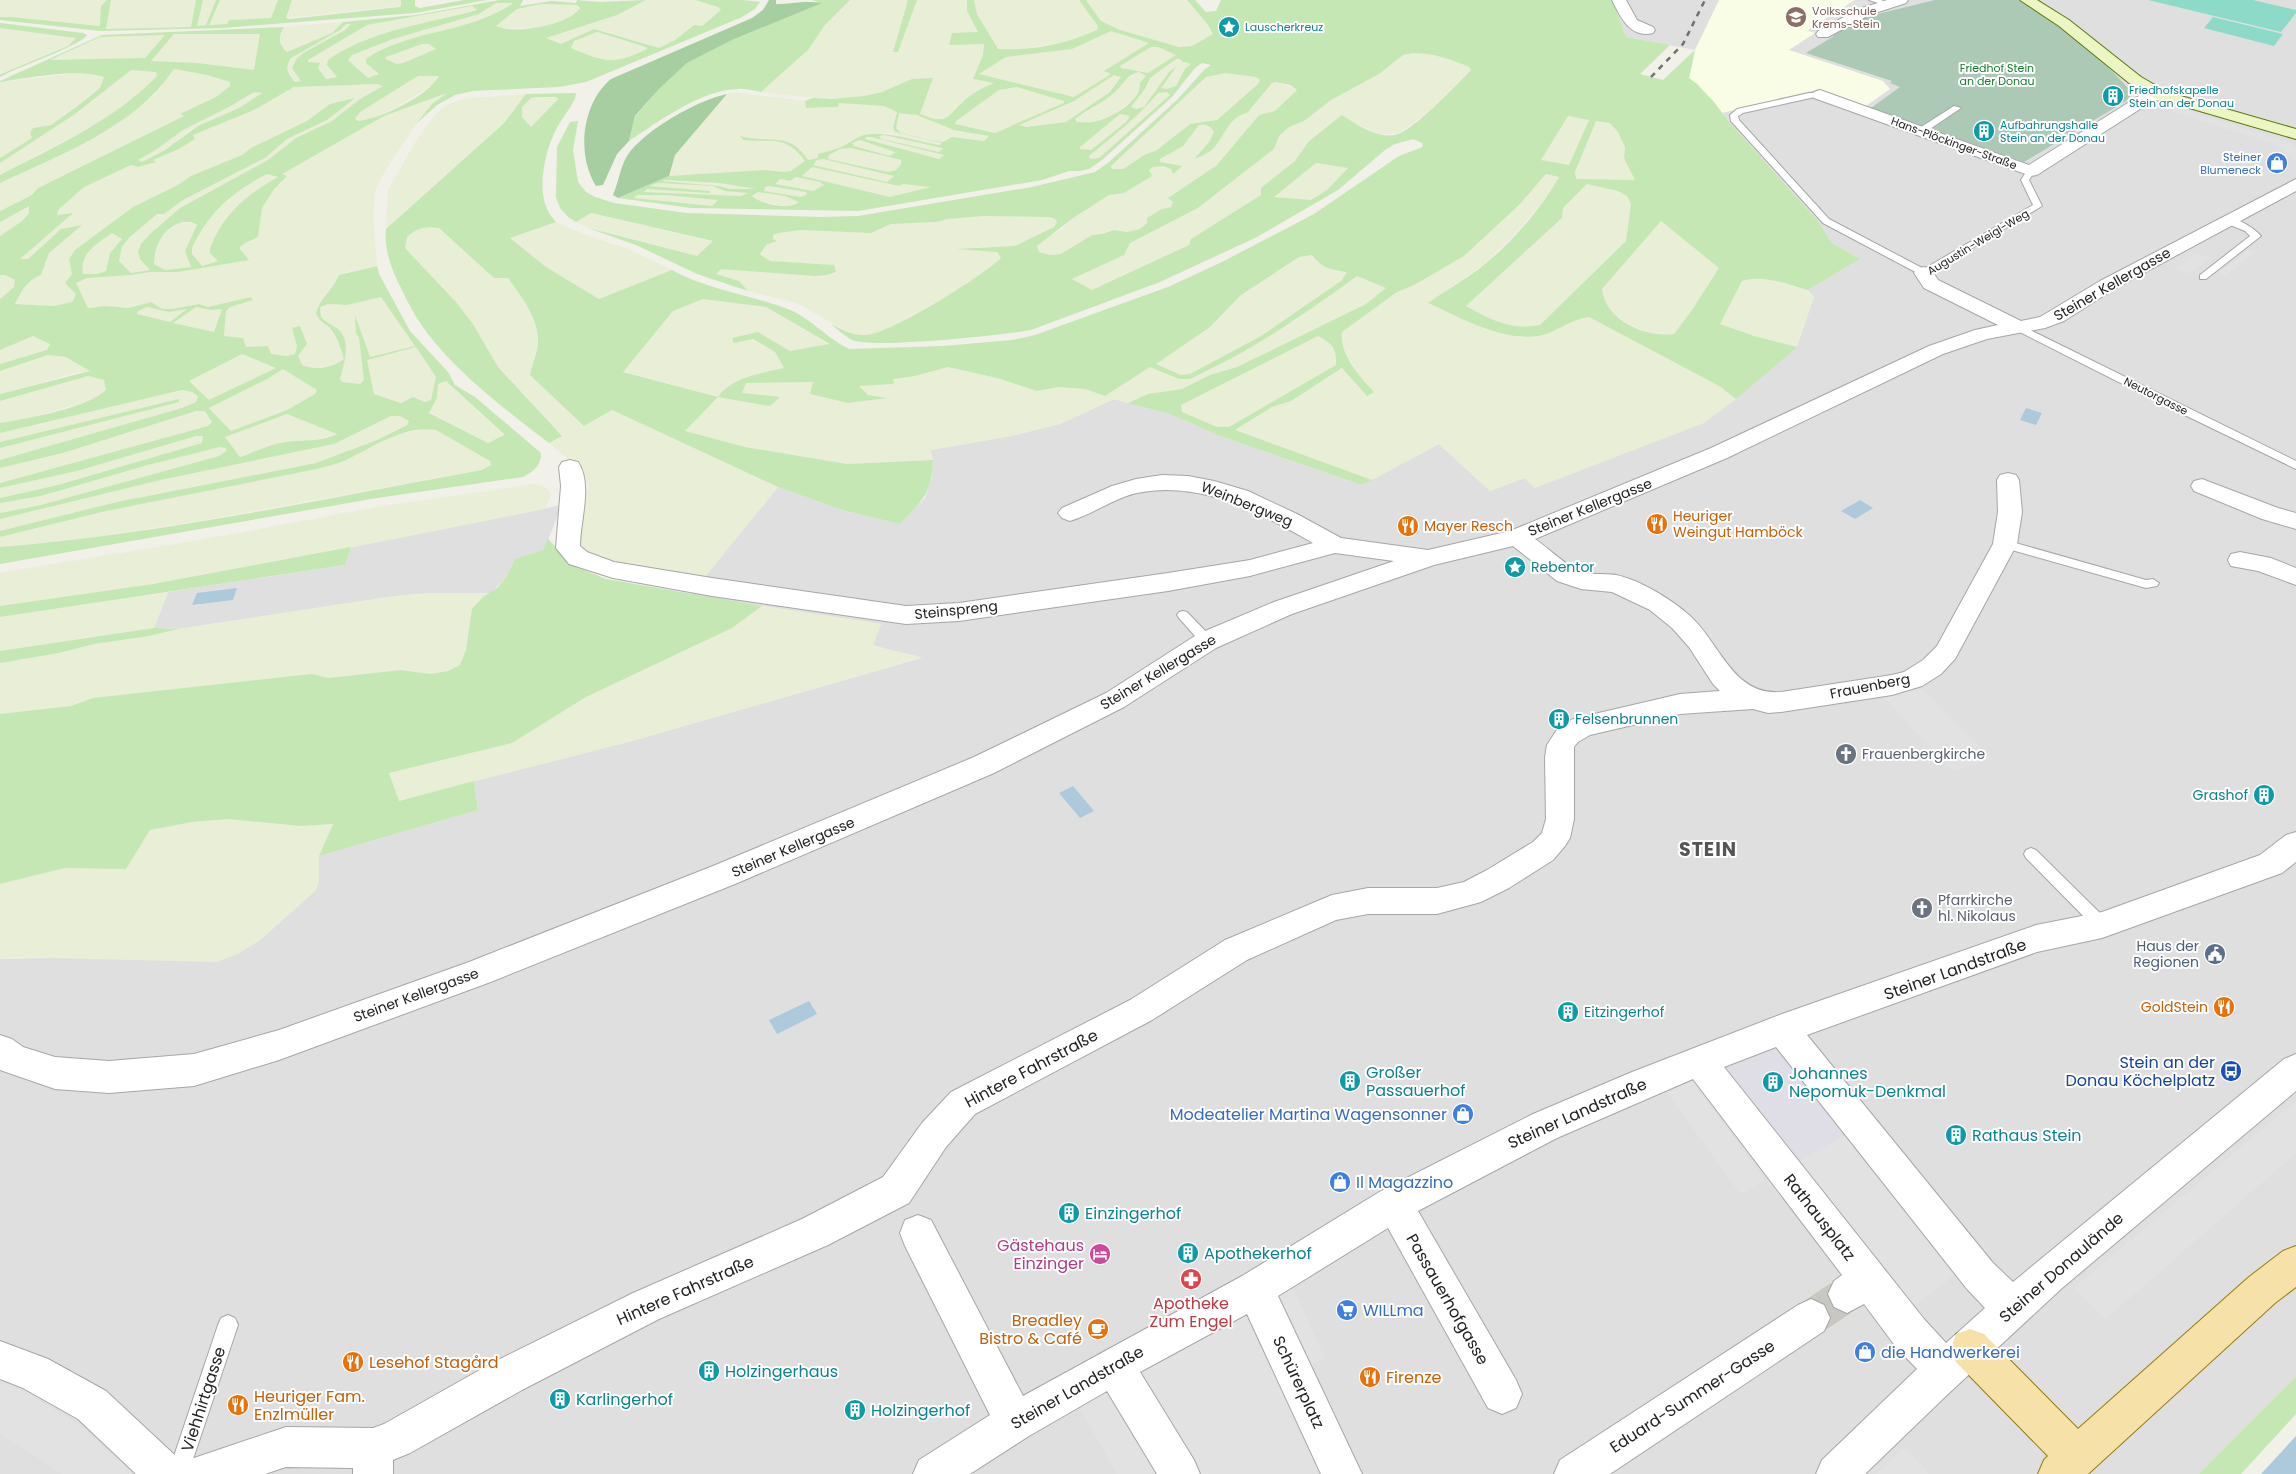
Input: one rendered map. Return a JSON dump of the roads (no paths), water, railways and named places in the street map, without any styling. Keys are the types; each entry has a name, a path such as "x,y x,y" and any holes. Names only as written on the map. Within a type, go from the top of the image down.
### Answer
{"main road":[{"path":"1957,1359 2067,1465 2262,1290 2296,1264"}],"street":[{"path":"1619,0 1631,23 1648,30"},
{"path":"2027,0 2064,23 2136,80 2161,95 2296,134"},
{"path":"1823,34 1887,1"},
{"name":"Hans-Plöckinger-Straße","path":"1820,95 2031,171 2145,98 2161,95"},
{"name":"Steiner Kellergasse","path":"0,1050 13,1060 55,1073 109,1077 194,1070 279,1045 477,973 623,917 984,765 1114,700 1207,641 1283,608 1429,558 1517,537 1719,453 1936,350 1982,334 2045,322 2057,317 2108,285 2296,184"},
{"name":"Augustin-Weigl-Weg","path":"1924,273 1931,284 2016,326"},
{"name":"Steinspreng","path":"570,467 574,480 568,528 568,548 578,558 587,562 613,570 684,583 906,616 959,612 1168,582 1250,568 1335,545 1429,558"},
{"name":"Weinbergweg","path":"1070,513 1134,486 1168,480 1199,484 1288,518 1335,545"},
{"name":"Frauenberg","path":"1517,537 1566,574 1581,581 1616,584 1659,604 1681,622 1698,640 1722,677 1736,690 1753,699 1768,703 1781,702 1892,685 1913,679 1932,668 1946,652 2005,544 2010,512 2008,480"},
{"path":"2202,486 2270,514 2296,521"},
{"path":"2240,560 2262,564 2296,577"},
{"path":"1680,704 1697,688 1711,661"},
{"name":"Frauenberg","path":"1583,726 1680,704 1753,699"},
{"name":"Hintere Fahrstraße","path":"202,1474 286,1447 373,1461 396,1439 508,1376 646,1306 898,1195 934,1135 963,1103 1141,1010 1236,950 1332,908 1368,901 1437,901 1470,893 1498,879 1543,851 1555,838 1560,820 1559,758 1561,745 1568,735 1583,726"},
{"name":"Steiner Landstraße","path":"933,1474 1015,1422 1114,1365 1255,1289 1394,1204 1522,1137 1644,1083 1782,1029 2036,939 2102,925 2288,854"},
{"path":"1782,1029 1980,1276 2012,1308"},
{"name":"Rathausplatz","path":"1699,1061 1857,1287 1910,1333 1957,1359"},
{"name":"Steiner Donaulände","path":"1836,1474 2048,1276 2296,1070"},
{"name":"Passauerhofgasse","path":"1394,1204 1502,1394"},
{"path":"918,1233 1015,1422"},
{"name":"Schürerplatz","path":"1255,1289 1342,1474"},
{"name":"Eduard-Summer-Gasse","path":"1574,1474 1811,1318"},
{"path":"0,1360 34,1373 92,1405 166,1474"},
{"path":"1114,1365 1180,1474"}],"lane":[{"path":"1820,95 1809,95 1740,112 1734,115 1735,121 1826,221 1924,273"},
{"path":"1920,131 1957,108"},
{"name":"Augustin-Weigl-Weg","path":"1924,273 2038,206 2025,180 2031,171"},
{"path":"2203,277 2256,236 2248,229 2226,220"},
{"name":"Neutorgasse","path":"2016,326 2296,465"},
{"path":"2005,544 2146,584 2153,583"},
{"path":"1183,615 1207,641"},
{"path":"2031,854 2102,925"},
{"name":"Viehhirtgasse","path":"178,1474 228,1325"}],"tunnel":[{"path":"1811,1318 1847,1294"}],"railway":[{"path":"1651,77 1683,44 1705,0"}],"place":[{"name":"Volksschule Krems-Stein","path":"1796,17"},
{"name":"Lauscherkreuz","path":"1229,27"},
{"name":"Friedhofskapelle Stein an der Donau","path":"2113,96"},
{"name":"Aufbahrungshalle Stein an der Donau","path":"1984,131"},
{"name":"Steiner Blumeneck","path":"2277,163"},
{"name":"Heuriger Weingut Hamböck","path":"1657,524"},
{"name":"Mayer Resch","path":"1408,526"},
{"name":"Rebentor","path":"1515,567"},
{"name":"Felsenbrunnen","path":"1559,719"},
{"name":"Frauenbergkirche","path":"1846,754"},
{"name":"Grashof","path":"2264,795"},
{"name":"Pfarrkirche hl. Nikolaus","path":"1922,908"},
{"name":"Haus der Regionen","path":"2215,954"},
{"name":"GoldStein","path":"2224,1007"},
{"name":"Eitzingerhof","path":"1568,1012"},
{"name":"Stein an der Donau Köchelplatz","path":"2231,1071"},
{"name":"Großer Passauerhof","path":"1350,1081"},
{"name":"Johannes Nepomuk-Denkmal","path":"1773,1082"},
{"name":"Modeatelier Martina Wagensonner","path":"1463,1114"},
{"name":"Rathaus Stein","path":"1956,1135"},
{"name":"Il Magazzino","path":"1340,1182"},
{"name":"Einzingerhof","path":"1069,1213"},
{"name":"Apothekerhof","path":"1188,1253"},
{"name":"Gästehaus Einzinger","path":"1100,1254"},
{"name":"Apotheke Zum Engel","path":"1191,1279"},
{"name":"WILLma","path":"1347,1310"},
{"name":"Breadley Bistro & Café","path":"1098,1329"},
{"name":"die Handwerkerei","path":"1865,1352"},
{"name":"Lesehof Stagård","path":"353,1362"},
{"name":"Holzingerhaus","path":"709,1371"},
{"name":"Firenze","path":"1370,1377"},
{"name":"Karlingerhof","path":"560,1399"},
{"name":"Heuriger Fam. Enzlmüller","path":"238,1405"},
{"name":"Holzingerhof","path":"855,1410"}],"district":[{"name":"STEIN","path":"1708,849"}],"park label":[{"name":"Friedhof Stein an der Donau","path":"1997,74"}]}
